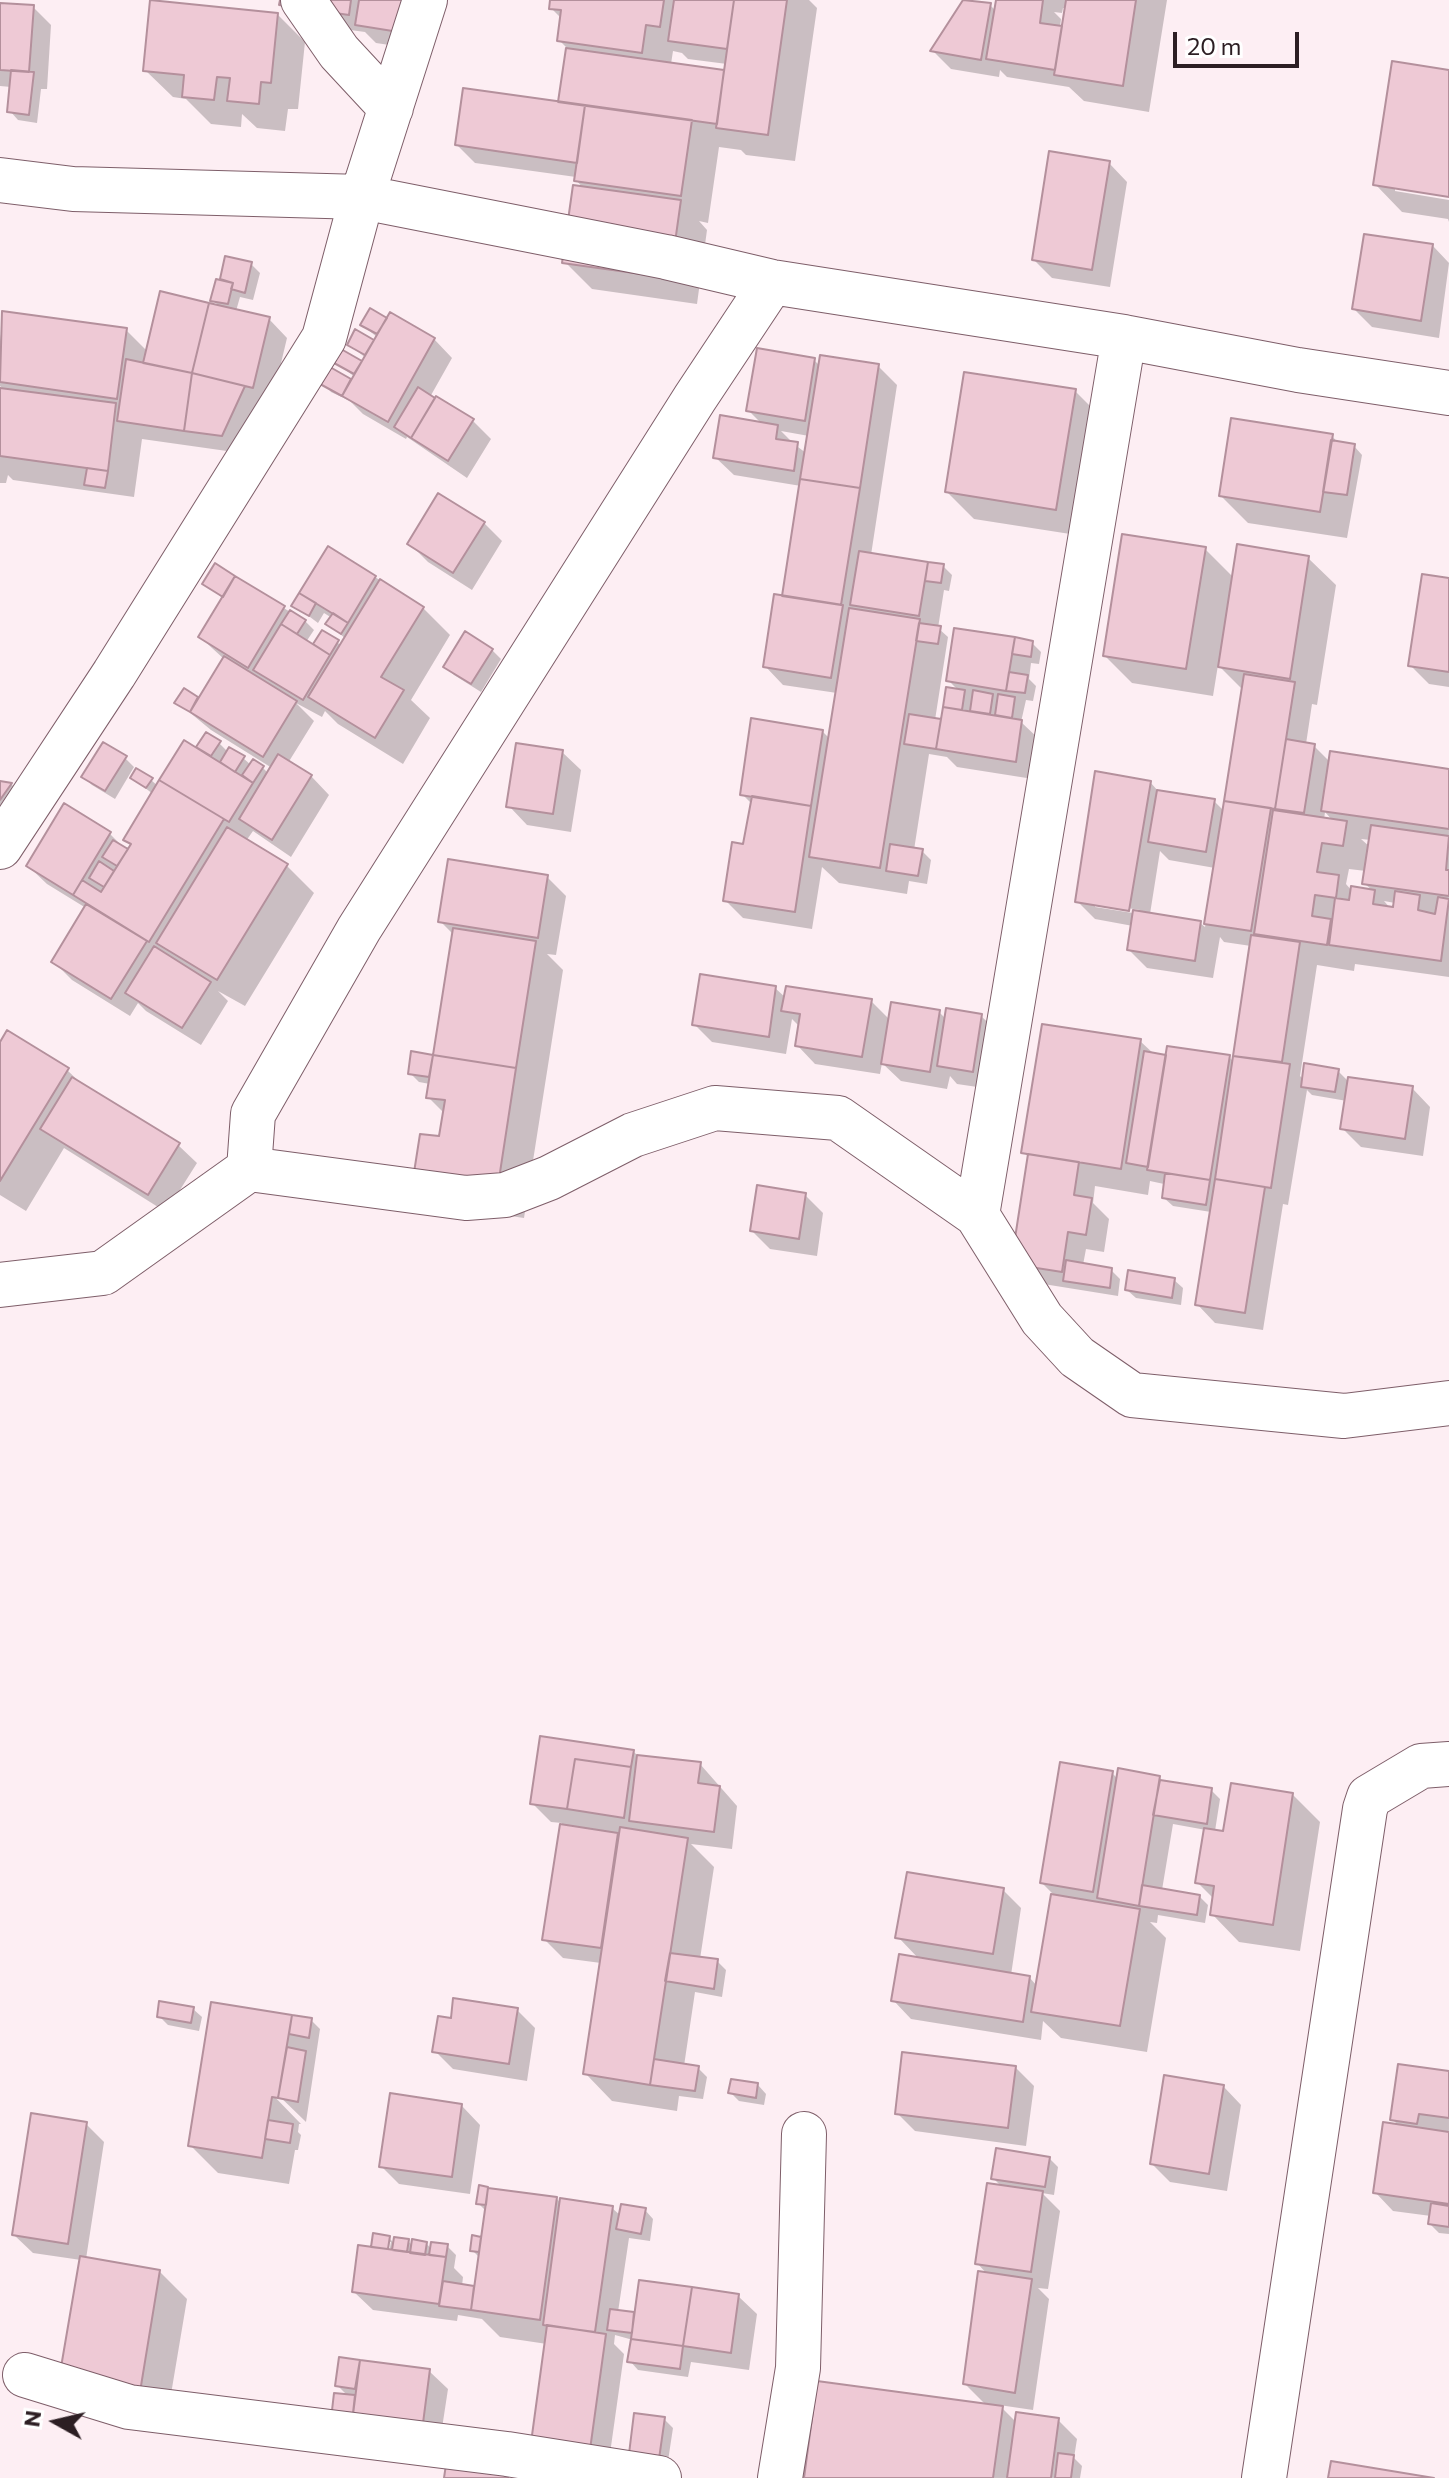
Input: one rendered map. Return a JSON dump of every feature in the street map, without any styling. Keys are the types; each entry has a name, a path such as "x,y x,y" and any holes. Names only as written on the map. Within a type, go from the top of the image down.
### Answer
{"street":[{"path":"303,0 339,52 391,108"},
{"path":"0,847 123,660 324,338 362,197 425,0"},
{"path":"0,180 73,189 362,197 666,257 772,282 1124,337 1298,370 1449,393"},
{"path":"249,1169 253,1114 359,929 695,398 772,282"},
{"path":"977,1215 1124,337"},
{"path":"0,1285 103,1273 249,1169 466,1198 505,1195 549,1178 633,1135 715,1108 783,1112 838,1118 977,1215 1042,1319 1077,1357 1132,1395 1344,1416 1449,1403"},
{"path":"1264,2478 1365,1809 1369,1797 1421,1766 1449,1764"},
{"path":"780,2478 798,2368 804,2134"},
{"path":"25,2375 129,2407 507,2454 659,2478"}],"building":[{"path":"150,0 278,13 271,83 261,82 259,104 227,101 230,78 217,77 214,100 182,97 184,75 143,71"},
{"path":"280,0 351,0 349,15 279,5"},
{"path":"359,0 410,0 405,33 355,25"},
{"path":"550,0 664,0 660,27 646,25 642,53 557,41 561,10 549,9"},
{"path":"674,0 734,0 727,49 668,41"},
{"path":"734,0 787,0 768,135 716,128"},
{"path":"963,0 991,3 981,60 930,51"},
{"path":"996,0 1043,0 1040,23 1062,26 1055,70 986,59"},
{"path":"1066,0 1136,0 1123,86 1054,75"},
{"path":"0,3 34,5 29,72 0,70"},
{"path":"566,48 724,70 717,124 558,102"},
{"path":"1392,61 1449,70 1449,197 1373,185"},
{"path":"11,70 34,72 29,115 7,112"},
{"path":"463,88 585,105 577,163 455,145"},
{"path":"585,105 692,120 681,196 574,181"},
{"path":"1049,151 1110,161 1092,270 1032,260"},
{"path":"573,185 681,200 670,278 562,263"},
{"path":"1364,234 1433,244 1421,321 1352,309"},
{"path":"225,256 252,262 245,293 231,289 233,283 220,279"},
{"path":"216,279 233,283 228,304 210,301"},
{"path":"160,291 209,303 192,373 143,363"},
{"path":"209,303 270,317 253,388 192,373"},
{"path":"370,308 387,318 377,334 360,325"},
{"path":"2,311 127,328 117,399 0,382"},
{"path":"390,312 435,338 388,422 342,396"},
{"path":"355,329 374,340 365,355 347,345"},
{"path":"757,348 815,358 805,421 746,411"},
{"path":"341,349 362,361 354,374 334,363"},
{"path":"820,355 879,364 860,488 800,479"},
{"path":"126,359 192,373 184,431 117,421"},
{"path":"330,367 351,379 342,396 320,384"},
{"path":"964,372 1076,389 1056,510 945,492"},
{"path":"192,373 245,386 222,436 184,431"},
{"path":"418,387 435,398 411,438 394,427"},
{"path":"0,388 116,403 108,471 0,456"},
{"path":"436,396 474,419 448,461 411,438"},
{"path":"720,415 778,425 776,439 798,442 794,471 713,458"},
{"path":"1231,418 1333,434 1320,512 1219,496"},
{"path":"1331,440 1355,444 1347,495 1323,492"},
{"path":"87,468 108,471 105,488 84,485"},
{"path":"800,479 860,488 841,605 782,596"},
{"path":"438,493 485,522 453,573 407,544"},
{"path":"1122,534 1206,547 1186,669 1103,656"},
{"path":"1237,544 1309,556 1290,679 1218,667"},
{"path":"328,546 376,576 348,623 299,593"},
{"path":"859,551 928,562 919,616 850,605"},
{"path":"928,562 944,564 941,583 925,581"},
{"path":"215,563 235,576 223,597 202,584"},
{"path":"1422,574 1449,578 1449,672 1408,666"},
{"path":"235,576 285,606 248,668 198,637"},
{"path":"380,579 424,607 381,677 404,690 375,738 308,697"},
{"path":"299,593 316,603 309,616 291,606"},
{"path":"774,594 843,605 831,678 763,667"},
{"path":"849,608 920,619 880,868 809,857"},
{"path":"290,610 306,620 297,634 281,624"},
{"path":"333,613 348,623 341,634 325,624"},
{"path":"919,623 941,626 938,644 916,641"},
{"path":"281,624 330,655 303,700 253,670"},
{"path":"954,628 1015,637 1006,691 946,681"},
{"path":"322,630 339,640 330,655 313,644"},
{"path":"465,631 493,649 471,684 443,667"},
{"path":"1015,637 1033,641 1031,657 1012,654"},
{"path":"224,656 297,701 263,757 190,712"},
{"path":"1009,672 1028,675 1025,693 1006,691"},
{"path":"1244,674 1295,682 1275,809 1224,801"},
{"path":"946,687 965,690 962,710 943,707"},
{"path":"184,688 198,697 190,712 174,703"},
{"path":"973,690 993,694 990,714 970,711"},
{"path":"998,694 1015,697 1012,718 995,715"},
{"path":"943,707 1022,720 1016,762 936,749"},
{"path":"909,714 941,719 936,749 904,744"},
{"path":"751,718 823,730 811,806 740,795"},
{"path":"206,732 221,741 211,756 196,747"},
{"path":"1286,739 1315,744 1304,813 1275,809"},
{"path":"184,740 253,783 229,822 159,780"},
{"path":"103,742 127,756 105,791 81,777"},
{"path":"516,743 563,750 553,814 506,807"},
{"path":"229,747 245,756 235,772 220,762"},
{"path":"1330,751 1449,769 1449,829 1321,811"},
{"path":"278,754 312,775 272,840 239,819"},
{"path":"253,759 264,766 253,783 242,775"},
{"path":"136,768 153,778 146,788 130,778"},
{"path":"1095,771 1151,781 1129,911 1075,902"},
{"path":"159,780 224,819 149,942 73,895 82,880 101,892 131,844 123,840"},
{"path":"0,781 12,783 0,800"},
{"path":"1157,790 1215,799 1206,852 1148,842"},
{"path":"752,796 811,806 795,912 723,901 732,842 743,844"},
{"path":"1224,801 1271,808 1251,931 1204,924"},
{"path":"64,803 111,832 73,895 26,866"},
{"path":"1273,810 1347,821 1343,846 1322,843 1317,872 1339,875 1336,898 1315,895 1312,916 1331,919 1327,945 1254,934"},
{"path":"1371,825 1449,836 1446,870 1449,870 1449,896 1362,884"},
{"path":"227,827 288,864 217,980 156,943"},
{"path":"113,840 128,849 117,866 102,857"},
{"path":"890,844 923,849 918,876 886,871"},
{"path":"448,859 548,875 538,938 438,922"},
{"path":"99,861 114,871 104,887 89,878"},
{"path":"1351,886 1375,890 1373,904 1393,907 1395,891 1420,895 1418,910 1435,914 1438,897 1449,899 1441,961 1329,945 1335,898 1349,900"},
{"path":"86,904 147,941 111,999 51,962"},
{"path":"1133,910 1201,921 1195,961 1127,950"},
{"path":"453,928 536,941 516,1068 433,1055"},
{"path":"1251,935 1300,942 1282,1062 1233,1056"},
{"path":"154,946 211,982 182,1028 125,993"},
{"path":"700,974 776,986 769,1037 692,1025"},
{"path":"786,986 872,999 862,1057 795,1046 800,1014 781,1011"},
{"path":"891,1002 940,1010 930,1072 881,1064"},
{"path":"946,1008 982,1014 973,1072 937,1066"},
{"path":"1042,1024 1141,1039 1121,1169 1021,1153"},
{"path":"7,1030 69,1068 0,1181 0,1042"},
{"path":"1167,1046 1230,1055 1210,1180 1147,1170"},
{"path":"411,1051 433,1055 429,1077 408,1074"},
{"path":"1144,1051 1166,1055 1148,1167 1126,1163"},
{"path":"433,1055 516,1068 497,1192 413,1179 420,1134 439,1136 445,1100 426,1098"},
{"path":"1233,1056 1290,1064 1271,1188 1215,1179"},
{"path":"1304,1063 1339,1069 1335,1092 1301,1087"},
{"path":"72,1077 180,1143 148,1195 40,1129"},
{"path":"1348,1077 1413,1086 1405,1139 1340,1129"},
{"path":"1028,1154 1079,1162 1074,1195 1092,1198 1086,1235 1068,1232 1062,1272 1011,1264"},
{"path":"1165,1173 1210,1180 1206,1205 1162,1198"},
{"path":"1215,1179 1265,1187 1245,1313 1195,1305"},
{"path":"757,1185 806,1193 799,1239 750,1231"},
{"path":"1066,1260 1112,1268 1110,1288 1063,1281"},
{"path":"1128,1270 1175,1278 1172,1298 1125,1290"},
{"path":"540,1736 634,1750 631,1767 575,1759 567,1809 530,1804"},
{"path":"637,1755 701,1762 698,1783 720,1786 714,1832 629,1821"},
{"path":"575,1759 631,1767 624,1818 567,1809"},
{"path":"1060,1762 1113,1771 1093,1892 1040,1883"},
{"path":"1118,1768 1160,1776 1139,1906 1097,1898"},
{"path":"1160,1780 1212,1788 1207,1824 1153,1815"},
{"path":"1231,1783 1293,1793 1273,1925 1210,1915 1214,1886 1195,1883 1204,1828 1223,1831"},
{"path":"560,1824 618,1833 601,1948 542,1940"},
{"path":"620,1827 688,1838 650,2085 583,2074"},
{"path":"907,1872 1004,1888 993,1954 895,1938"},
{"path":"1142,1885 1200,1895 1197,1915 1139,1906"},
{"path":"1051,1894 1140,1909 1120,2026 1031,2012"},
{"path":"670,1953 718,1959 714,1989 665,1981"},
{"path":"899,1954 1030,1976 1023,2022 891,2001"},
{"path":"453,1998 518,2008 509,2064 432,2052 438,2016 451,2018"},
{"path":"159,2001 194,2007 191,2023 157,2017"},
{"path":"211,2002 292,2015 278,2098 272,2097 262,2158 188,2146"},
{"path":"292,2015 312,2018 309,2038 289,2034"},
{"path":"287,2047 306,2051 298,2102 278,2098"},
{"path":"902,2052 1016,2066 1008,2128 895,2114"},
{"path":"654,2059 699,2066 695,2091 650,2085"},
{"path":"1398,2064 1449,2071 1449,2118 1419,2114 1417,2124 1390,2120"},
{"path":"1164,2075 1224,2085 1209,2174 1150,2164"},
{"path":"731,2079 758,2083 756,2098 728,2093"},
{"path":"390,2093 462,2104 452,2177 379,2167"},
{"path":"31,2113 87,2122 68,2244 12,2235"},
{"path":"268,2120 293,2124 290,2143 265,2139"},
{"path":"1383,2122 1449,2132 1449,2204 1373,2193"},
{"path":"996,2148 1050,2157 1045,2187 991,2179"},
{"path":"987,2183 1043,2191 1031,2272 975,2264"},
{"path":"479,2185 488,2187 486,2205 476,2204"},
{"path":"488,2188 557,2197 540,2320 471,2310"},
{"path":"560,2198 613,2206 595,2332 543,2325"},
{"path":"1431,2203 1449,2206 1449,2227 1428,2224"},
{"path":"621,2204 646,2208 641,2234 616,2229"},
{"path":"373,2233 390,2236 388,2249 371,2247"},
{"path":"472,2235 481,2237 479,2252 470,2251"},
{"path":"394,2237 409,2239 407,2252 392,2250"},
{"path":"412,2239 427,2242 425,2255 410,2253"},
{"path":"431,2242 448,2244 446,2257 429,2255"},
{"path":"358,2245 446,2257 439,2304 352,2292"},
{"path":"80,2256 160,2270 140,2392 59,2379"},
{"path":"978,2271 1032,2279 1015,2393 963,2384"},
{"path":"639,2280 692,2287 683,2346 631,2339"},
{"path":"443,2281 474,2286 471,2310 439,2306"},
{"path":"692,2287 739,2294 731,2353 683,2346"},
{"path":"610,2309 634,2312 632,2333 607,2330"},
{"path":"547,2325 606,2334 589,2457 530,2450"},
{"path":"631,2339 683,2346 680,2369 627,2362"},
{"path":"339,2357 360,2360 355,2389 335,2386"},
{"path":"360,2360 430,2369 422,2431 352,2422"},
{"path":"817,2381 1003,2406 993,2478 804,2478"},
{"path":"334,2393 355,2395 352,2422 331,2419"},
{"path":"1016,2412 1059,2418 1051,2478 1007,2478"},
{"path":"634,2413 665,2417 658,2466 628,2462"},
{"path":"448,2451 511,2460 508,2478 444,2478"},
{"path":"1058,2453 1074,2455 1071,2478 1055,2478"},
{"path":"1331,2461 1434,2478 1328,2478"}]}
